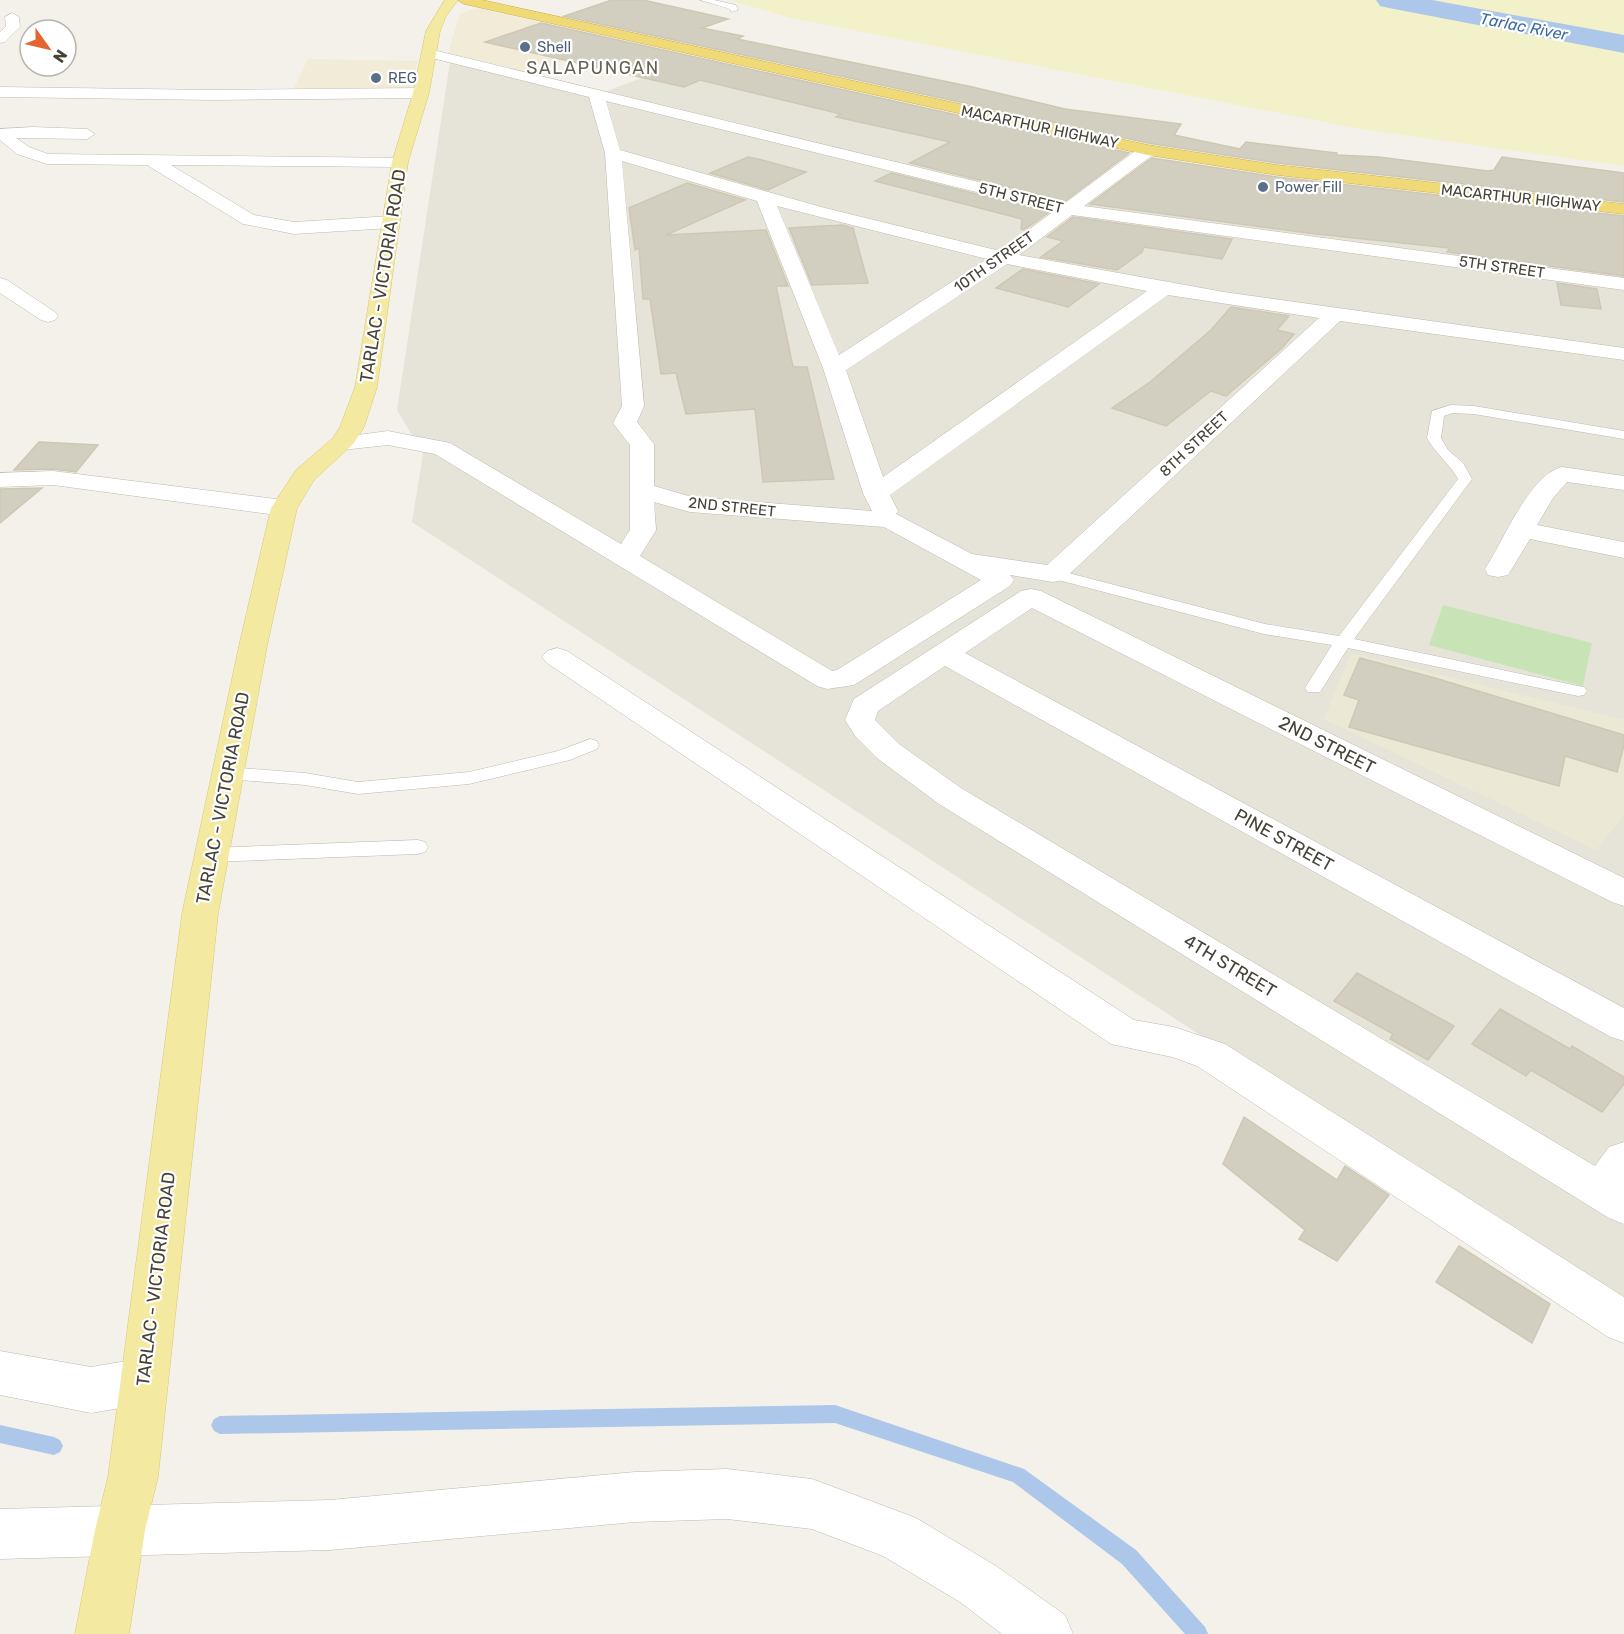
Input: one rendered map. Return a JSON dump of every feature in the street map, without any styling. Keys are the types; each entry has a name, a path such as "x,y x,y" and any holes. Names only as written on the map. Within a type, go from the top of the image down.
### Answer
{"highway":[{"name":"MACARTHUR HIGHWAY","path":"464,0 1148,150 1277,170 1624,209"}],"main road":[{"name":"TARLAC - VICTORIA ROAD","path":"102,1634 120,1530 133,1477 200,914 253,646 284,508 305,475 342,443 352,427 366,387 400,162 421,93 436,25 452,0"}],"street":[{"path":"0,39 13,27 12,17"},
{"name":"5TH STREET","path":"429,53 1068,209 1624,284"},
{"path":"0,92 213,95 421,93"},
{"path":"0,101 20,92"},
{"path":"342,443 388,438 442,448 625,558 643,530 642,444 625,423 633,406 613,153 596,94"},
{"path":"2,134 33,132 87,134"},
{"path":"2,134 20,149 47,159 400,162"},
{"name":"10TH STREET","path":"834,368 1004,257 1148,150"},
{"path":"613,153 765,199 1004,257 1165,288 1624,354"},
{"path":"151,160 249,220 294,228 391,222"},
{"path":"765,199 834,368 876,493 890,520"},
{"path":"0,284 48,316"},
{"path":"876,493 1165,288"},
{"name":"8TH STREET","path":"1053,574 1336,314"},
{"path":"1498,569 1512,552 1548,484 1562,474 1624,483"},
{"path":"0,480 53,478 284,508"},
{"name":"2ND STREET","path":"625,558 827,680 844,679 852,675 1000,580 890,520 690,504 641,490"},
{"path":"1523,530 1624,550"},
{"path":"960,558 1053,574"},
{"name":"2ND STREET","path":"944,654 1031,597 1624,893"},
{"name":"4TH STREET","path":"944,654 865,706 860,720 865,730 950,796 1616,1185"},
{"name":"PINE STREET","path":"944,654 1624,1026"},
{"path":"557,657 1125,1033 1173,1042 1211,1055 1624,1322"},
{"path":"0,1373 91,1390 144,1381"},
{"path":"0,1534 330,1525 635,1497 727,1494 812,1504 898,1536 978,1584 1046,1634"}],"lane":[{"path":"704,0 733,7 734,10"},
{"path":"1314,688 1343,642 1465,479 1458,466 1442,452 1434,438 1437,414 1451,409 1474,410 1624,435"},
{"path":"1053,574 1264,629 1343,642 1578,691"},
{"path":"227,773 305,780 358,788 469,778 555,759 590,746"},
{"path":"212,855 418,847"}],"shaded area":[{"name":"Shell","path":"477,8 618,40 532,73 448,53 460,14"},
{"path":"698,57 1182,167 1624,219 1624,1311 412,522 423,454 397,410 450,62 591,97"},
{"path":"308,59 418,61 408,93 292,92"},
{"path":"1351,653 1624,720 1624,815 1596,850 1324,719"}],"green space":[{"path":"1443,605 1592,643 1583,686 1429,645"}],"sand":[{"path":"730,0 1624,0 1624,166 1361,129 791,18"}],"building":[{"path":"612,0 643,0 728,19 702,28 743,36 737,39 968,86 1065,109 1181,124 1174,135 1240,149 1246,142 1337,153 1336,155 1379,157 1488,171 1494,170 1502,157 1624,173 1624,202 1277,163 1148,143 564,16"},
{"path":"541,23 1129,153 1065,201 910,163 950,142 836,117 841,114 700,80 684,87 485,42"},
{"path":"748,157 806,172 768,190 710,173"},
{"path":"1152,158 1277,177 1624,216 1624,276 1447,252 1450,248 1316,234 1090,204"},
{"path":"891,173 1049,212 1024,230 1021,229 1022,219 875,181"},
{"path":"687,183 745,200 666,235 766,230 788,286 776,286 793,367 807,367 834,479 763,482 755,409 686,414 676,373 661,374 650,299 643,299 639,248 635,250 629,208"},
{"path":"1073,217 1232,239 1222,259 1144,247 1142,252 1117,270 1041,257 1063,241 1047,237"},
{"path":"843,225 853,228 868,283 812,285 789,228"},
{"path":"1023,269 1099,284 1068,307 996,288"},
{"path":"1557,283 1597,289 1601,309 1561,305"},
{"path":"1231,307 1289,316 1277,330 1294,334 1283,347 1226,396 1211,391 1166,426 1112,408 1150,382 1211,330"},
{"path":"39,442 98,445 76,472 53,469 14,470"},
{"path":"42,488 0,523 0,489"},
{"path":"1360,658 1435,678 1624,735 1624,745 1617,772 1565,756 1559,786 1349,727 1359,700 1344,695"},
{"path":"1357,973 1454,1026 1428,1060 1390,1039 1393,1034 1334,1001"},
{"path":"1500,1009 1570,1049 1572,1046 1624,1077 1624,1084 1602,1112 1531,1070 1526,1076 1472,1044"},
{"path":"1244,1117 1337,1180 1345,1166 1389,1195 1337,1261 1299,1239 1305,1230 1223,1164"},
{"path":"1459,1246 1550,1304 1532,1343 1436,1282"}],"waterway":[{"name":"Tarlac River","path":"1389,0 1624,44"},
{"path":"220,1425 835,1414 1018,1475 1129,1557 1198,1634"},
{"path":"0,1434 54,1446"}],"place":[{"name":"Shell","path":"525,47"},
{"name":"REG","path":"376,78"},
{"name":"Power Fill","path":"1263,187"}],"district":[{"name":"SALAPUNGAN","path":"593,68"}]}
